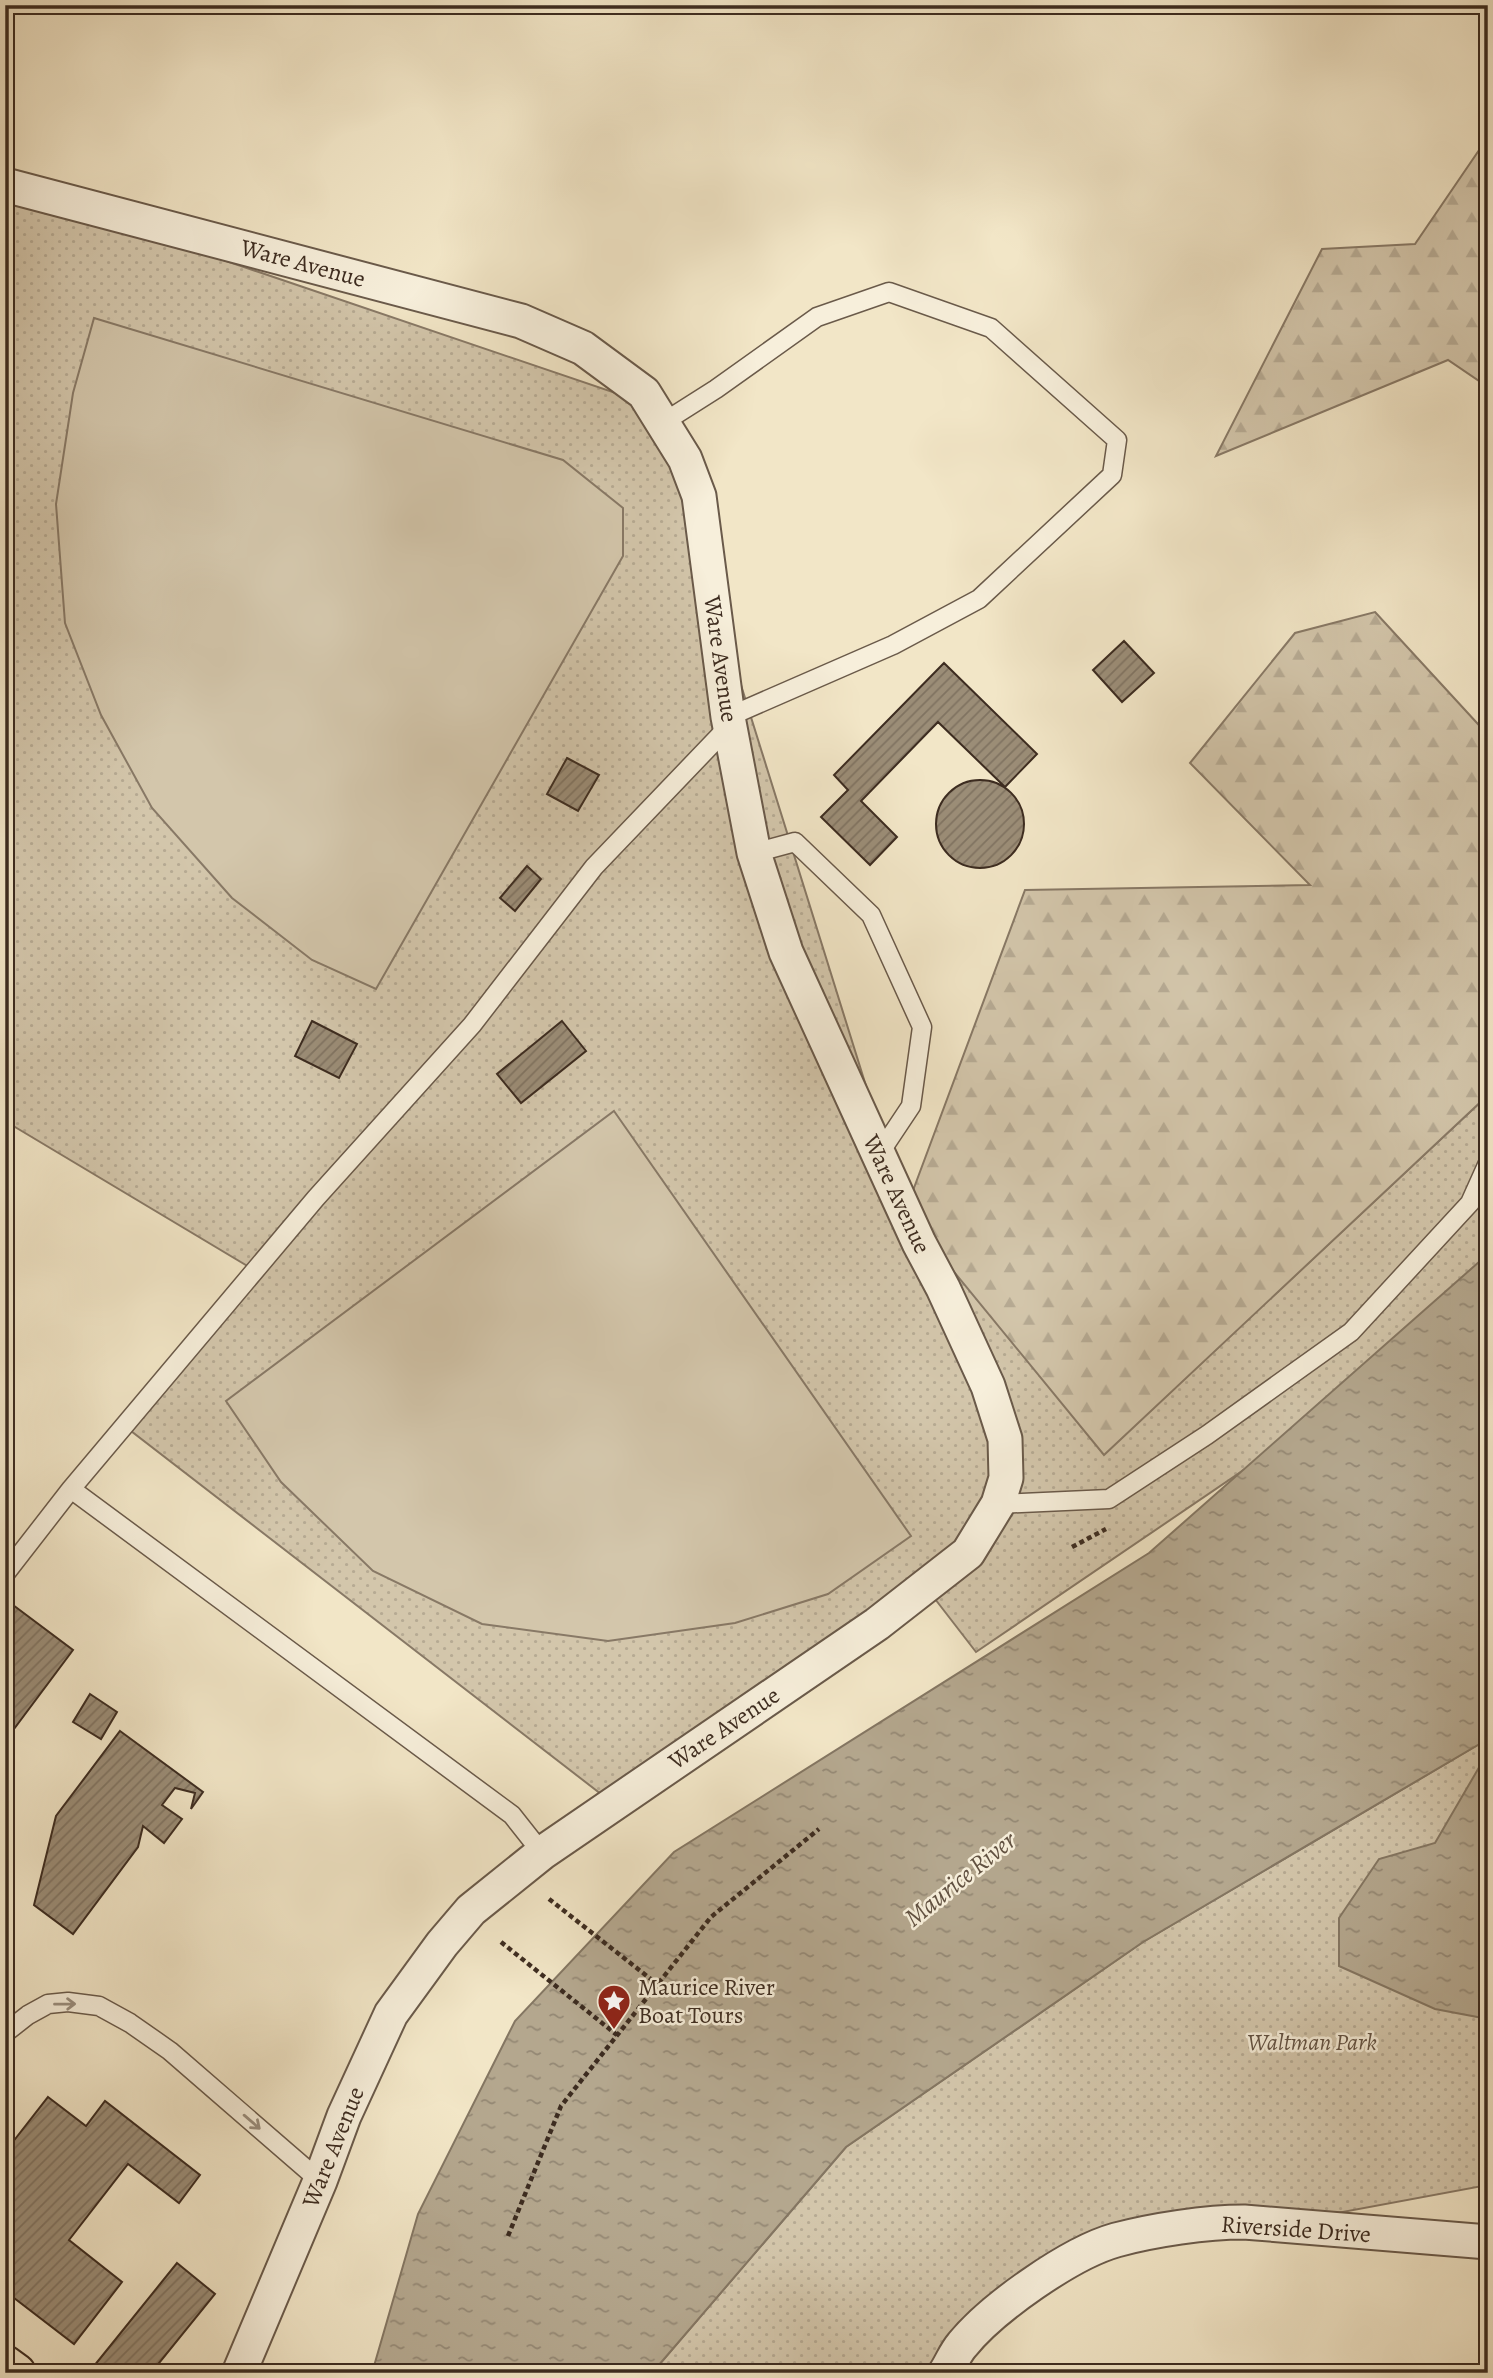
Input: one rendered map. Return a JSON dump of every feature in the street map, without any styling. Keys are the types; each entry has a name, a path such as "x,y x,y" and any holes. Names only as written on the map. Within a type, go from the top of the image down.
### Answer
{"highway":[{"path":"5,2365 16,2373"}],"street":[{"name":"Ware Avenue","path":"5,185 521,321 583,348 644,393 685,459 699,496 729,721 754,853 786,952 988,1386 1005,1439 1006,1478 998,1504 968,1553 887,1616 542,1853 471,1910 442,1944 391,2014 344,2116 320,2181 239,2373"},
{"name":"Riverside Drive","path":"946,2373 961,2346 1005,2303 1063,2264 1114,2240 1216,2222 1244,2222 1488,2242"}],"lane":[{"path":"5,1574 71,1489 316,1198 472,1025 594,867 729,721 893,645 979,598 1112,475 1117,440 990,328 889,292 817,317 716,389 664,422"},
{"path":"754,853 795,842 871,915 922,1027 911,1106 878,1154"},
{"path":"998,1504 1109,1499 1207,1435 1352,1332 1470,1203 1488,1163"},
{"path":"71,1489 512,1815 542,1853"},
{"path":"5,2033 48,2004 68,2002 99,2006 170,2051 320,2181"}],"path":[{"path":"508,2236 561,2106 711,1917 819,1829"},
{"path":"549,1899 657,1984"},
{"path":"501,1942 617,2035"}],"green space":[{"path":"1488,137 1488,387 1448,360 1216,456 1322,249 1415,244"},
{"path":"5,186 654,406 905,1211 1104,1454 1488,1095 1488,1304 976,1652 925,1586 610,1801 122,1424 249,1267 5,1121"},
{"path":"94,318 563,460 623,508 623,556 376,989 312,960 232,898 152,808 101,715 65,623 56,504 73,393"},
{"path":"1375,612 1488,735 1488,1095 1104,1455 905,1212 1025,890 1310,885 1190,763 1295,633"},
{"path":"614,1111 911,1536 828,1594 735,1623 608,1641 482,1624 373,1571 281,1482 226,1401"},
{"name":"Waltman Park","path":"1488,1739 1488,2185 1063,2264 939,2373 652,2373 846,2147 1143,1942"}],"water":[{"name":"Maurice River","path":"1488,1254 1488,1739 1143,1942 846,2147 652,2373 372,2373 418,2214 515,2021 674,1852 1149,1553"},
{"path":"1488,1752 1488,2019 1435,2009 1339,1966 1339,1918 1379,1859 1435,1843"}],"building":[{"path":"1124,641 1154,673 1122,702 1093,670"},
{"path":"944,663 1037,754 1005,787 938,722 861,801 897,837 870,865 821,817 848,790 834,775"},
{"path":"567,758 599,775 578,811 547,794"},
{"path":"980,780 997,784 1011,793 1020,807 1024,824 1020,841 1011,855 997,864 980,868 963,864 949,855 940,841 936,824 940,807 949,793 963,784"},
{"path":"527,866 541,879 515,911 500,898"},
{"path":"312,1021 357,1044 339,1078 295,1056"},
{"path":"562,1021 586,1051 521,1103 497,1074"},
{"path":"5,1599 73,1650 5,1741"},
{"path":"90,1694 117,1712 101,1739 73,1722"},
{"path":"120,1731 203,1792 191,1809 195,1793 175,1788 162,1805 182,1819 164,1843 143,1826 138,1847 73,1934 34,1905 56,1816"},
{"path":"48,2097 86,2126 105,2101 200,2175 179,2203 128,2164 69,2240 122,2282 74,2344 5,2291 5,2152"},
{"path":"177,2263 215,2294 151,2373 102,2373 94,2366"}],"place":[{"name":"Maurice River Boat Tours","path":"614,2031"}]}
